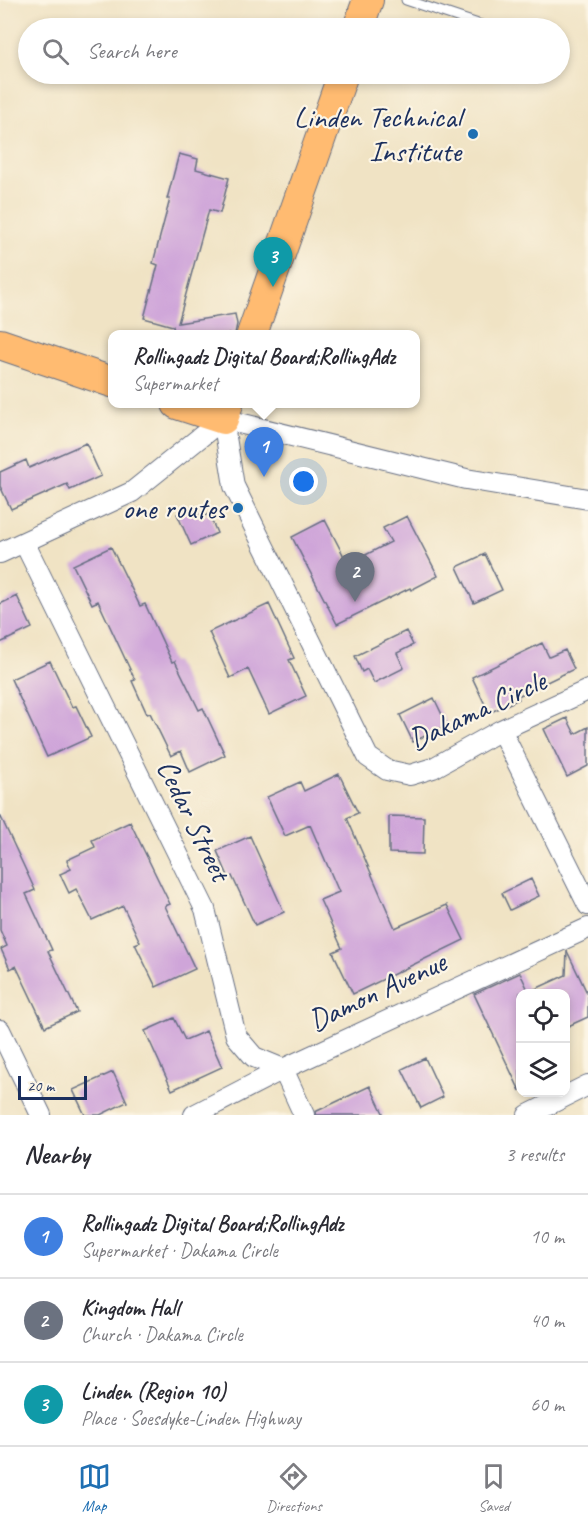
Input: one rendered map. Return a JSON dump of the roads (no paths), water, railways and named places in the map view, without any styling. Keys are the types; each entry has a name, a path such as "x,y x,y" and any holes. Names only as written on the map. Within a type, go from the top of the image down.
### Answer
{"main road":[{"path":"362,18 368,0"},
{"path":"253,330 340,84"},
{"path":"0,344 108,381"},
{"path":"205,408 226,411"}],"street":[{"path":"0,553 132,492 226,411 466,479 588,499"},
{"name":"Dakama Circle","path":"226,411 234,486 368,757 387,770 410,775 433,768 501,730 588,690"},
{"name":"Cedar Street","path":"24,542 205,909 236,1036 254,1057 283,1069"},
{"path":"501,730 588,905"},
{"name":"Damon Avenue","path":"194,1115 283,1069 588,928"},
{"path":"0,1030 41,1115"},
{"path":"283,1069 304,1115"},
{"path":"528,1115 588,1085"}],"lane":[{"path":"406,0 460,18"}],"place":[{"name":"Linden Technical Institute","path":"473,134"},
{"name":"Linden (Region 10)","path":"273,287"},
{"name":"Rollingadz Digital Board;RollingAdz","path":"264,477"},
{"name":"one routes","path":"238,508"},
{"name":"Kingdom Hall","path":"355,602"}]}
